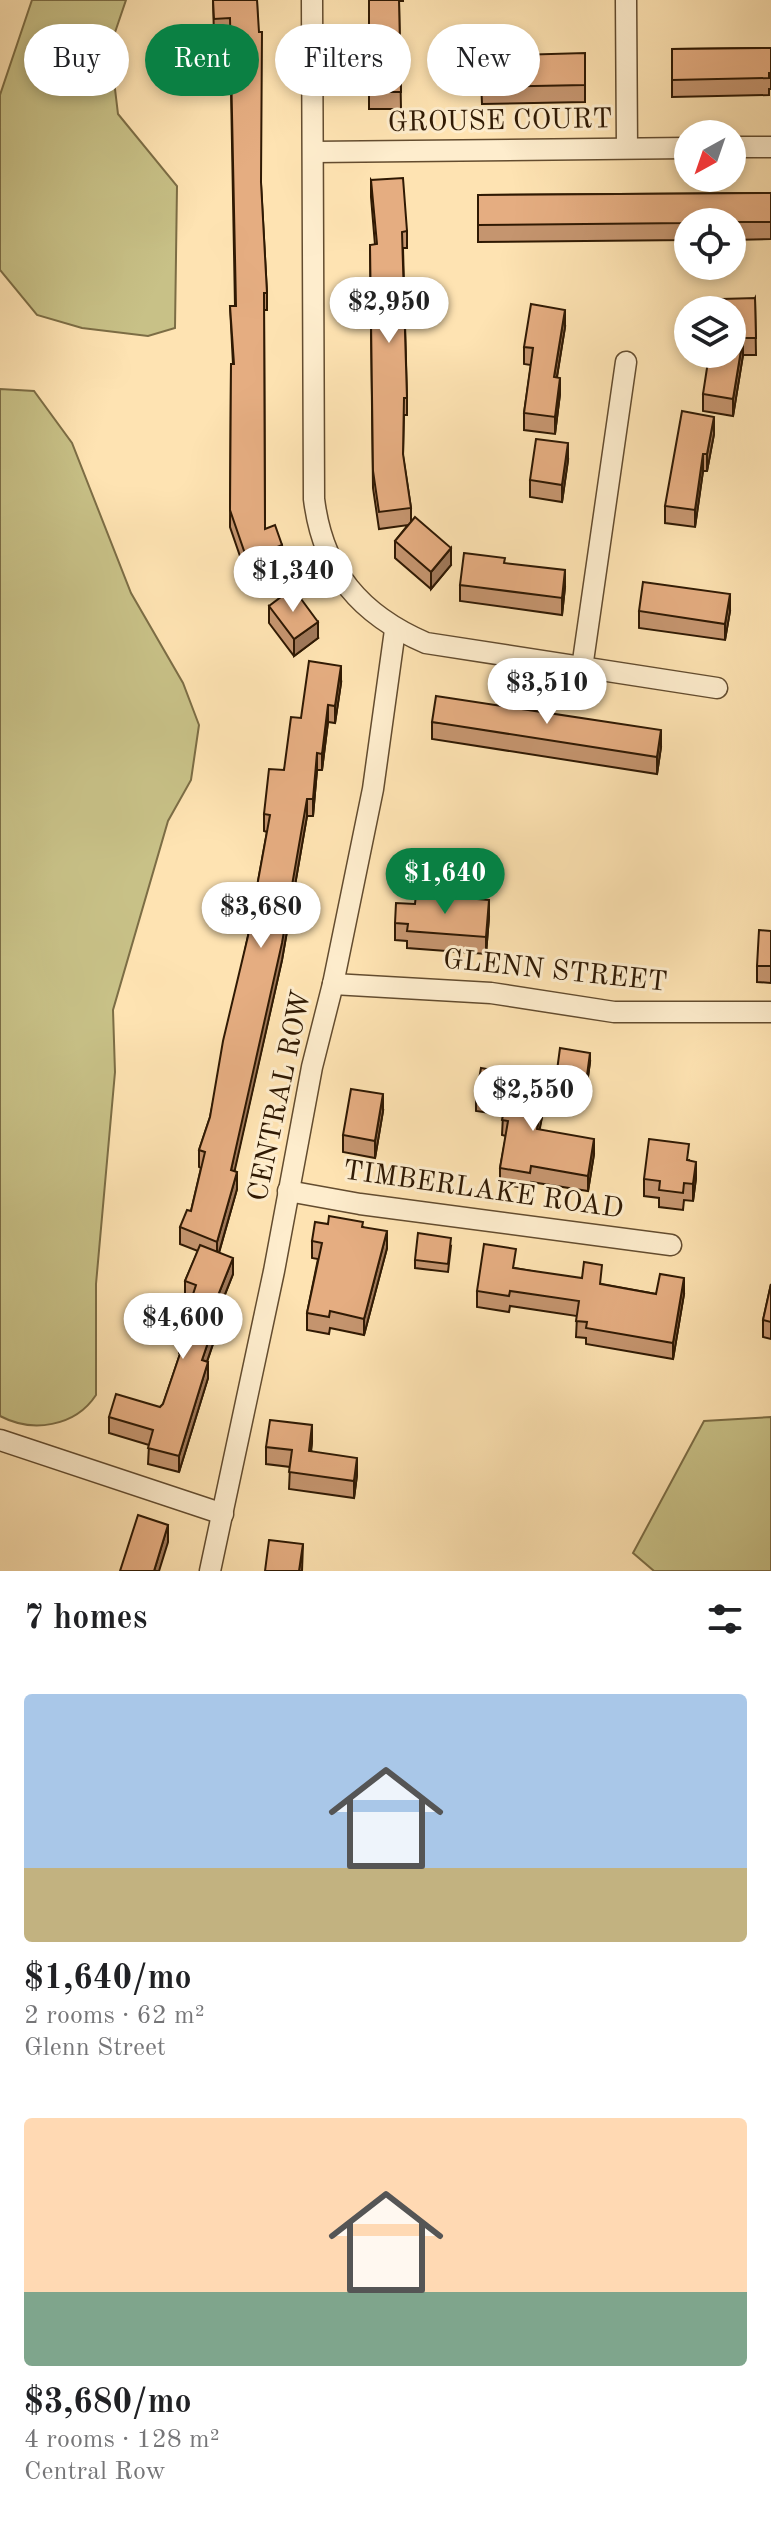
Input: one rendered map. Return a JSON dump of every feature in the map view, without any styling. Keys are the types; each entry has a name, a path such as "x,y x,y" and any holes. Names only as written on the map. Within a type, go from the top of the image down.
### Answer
{"street":[{"path":"312,0 316,520 340,578 372,613 395,630 448,649 717,688"},
{"path":"626,0 627,148"},
{"path":"746,147 771,147"},
{"name":"GROUSE COURT","path":"314,152 674,148"},
{"path":"582,668 626,362"},
{"name":"CENTRAL ROW","path":"210,1571 312,1067 333,984 373,789 395,630"},
{"name":"GLENN STREET","path":"333,984 465,990 614,1012 771,1012"},
{"name":"TIMBERLAKE ROAD","path":"288,1191 360,1204 671,1245"},
{"path":"0,1440 223,1514"}],"shaded area":[{"path":"32,0 126,0 118,24 24,24 24,96 116,96 118,114 177,186 175,328 148,336 82,328 37,315 0,270 0,95"},
{"path":"0,389 34,391 72,443 131,593 183,683 199,725 191,780 168,821 113,1010 115,1072 96,1284 96,1395 77,1414 52,1424 39,1425 0,1416"},
{"path":"771,1417 771,1571 654,1571 633,1553 704,1421"}],"building":[{"path":"213,0 257,0 258,24 230,24 230,18 214,19"},
{"path":"369,0 399,0 400,24 369,24"},
{"path":"259,32 262,32 261,182 267,293 264,293 265,529 275,525 282,545 277,547 282,564 252,574 230,510 231,364 234,364 230,306 236,306 232,96 259,96"},
{"path":"771,48 769,78 672,80 672,49"},
{"path":"585,53 585,85 540,86 540,54"},
{"path":"403,178 407,231 402,232 407,398 404,398 403,454 411,508 379,512 373,471 370,245 377,244 371,180"},
{"path":"771,193 771,222 746,222 746,208 674,208 674,223 478,225 478,195"},
{"path":"746,298 755,298 756,338 746,338"},
{"path":"531,304 565,310 554,377 560,378 555,417 524,413 533,348 524,347"},
{"path":"707,368 738,368 733,399 703,394"},
{"path":"682,411 714,417 707,454 703,454 695,510 665,506"},
{"path":"536,439 568,443 562,485 530,480"},
{"path":"415,517 451,548 431,572 395,541"},
{"path":"464,553 505,558 504,563 565,570 562,598 460,585"},
{"path":"643,582 730,594 725,624 639,611"},
{"path":"293,588 318,622 294,639 269,606"},
{"path":"309,661 341,666 335,706 328,705 322,754 317,753 313,799 307,799 282,943 231,1170 237,1172 217,1242 180,1227 187,1210 191,1211 205,1152 199,1150 210,1117 223,1041 248,936 270,815 264,814 269,769 284,770 291,717 301,718"},
{"path":"436,696 661,730 657,757 432,722"},
{"path":"416,894 489,900 486,937 407,931 408,924 395,923 396,903 415,904"},
{"path":"759,930 771,931 771,966 757,966"},
{"path":"560,1048 590,1053 586,1083 556,1078"},
{"path":"481,1068 510,1073 506,1095 542,1101 537,1129 594,1139 588,1176 531,1166 530,1173 500,1168 508,1121 502,1120 506,1101 476,1096"},
{"path":"351,1089 383,1094 375,1141 343,1135"},
{"path":"649,1139 689,1144 687,1160 696,1162 693,1184 684,1183 683,1193 659,1190 660,1181 644,1179"},
{"path":"329,1216 363,1222 362,1227 387,1231 364,1319 330,1311 329,1317 307,1313 322,1243 312,1241 315,1222 328,1224"},
{"path":"418,1233 451,1238 448,1264 415,1260"},
{"path":"484,1244 516,1249 513,1268 582,1278 584,1262 602,1265 600,1284 656,1294 660,1274 684,1278 673,1343 586,1328 587,1322 576,1321 579,1301 510,1291 509,1296 477,1291"},
{"path":"200,1245 233,1258 213,1308 219,1310 202,1360 208,1362 179,1456 148,1448 153,1430 109,1417 116,1394 160,1407 163,1404 185,1339 179,1337 196,1285 185,1281"},
{"path":"771,1284 771,1322 763,1320"},
{"path":"270,1420 312,1425 309,1451 357,1458 354,1481 289,1472 292,1450 266,1447"},
{"path":"138,1515 168,1525 154,1571 120,1571"},
{"path":"269,1540 303,1544 299,1571 265,1571"}]}
